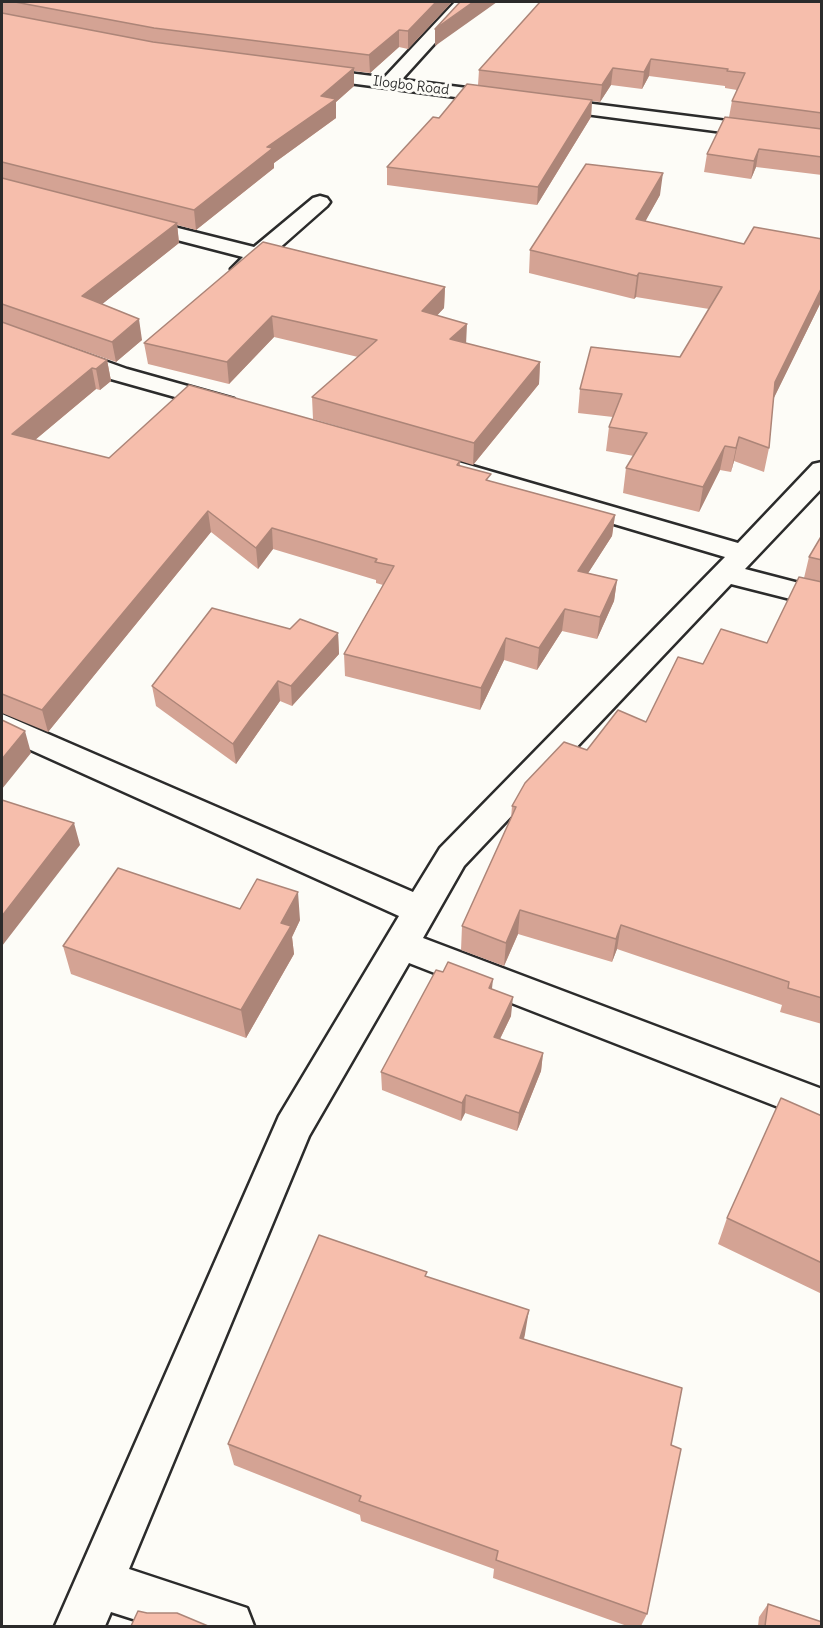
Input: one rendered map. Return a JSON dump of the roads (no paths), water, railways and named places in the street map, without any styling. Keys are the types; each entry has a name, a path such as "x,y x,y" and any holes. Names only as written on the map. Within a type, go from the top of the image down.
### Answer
{"street":[{"path":"389,83 464,2"},
{"name":"Ilogbo Road","path":"296,71 822,139"},
{"path":"224,284 320,202"},
{"path":"113,217 259,255"},
{"path":"2,331 127,366 253,412"},
{"path":"421,460 734,563 822,598"},
{"path":"81,1626 259,1203 293,1128 452,857 822,470"},
{"path":"2,725 421,911"},
{"path":"400,944 822,1107"},
{"path":"100,1584 230,1626"}]}
